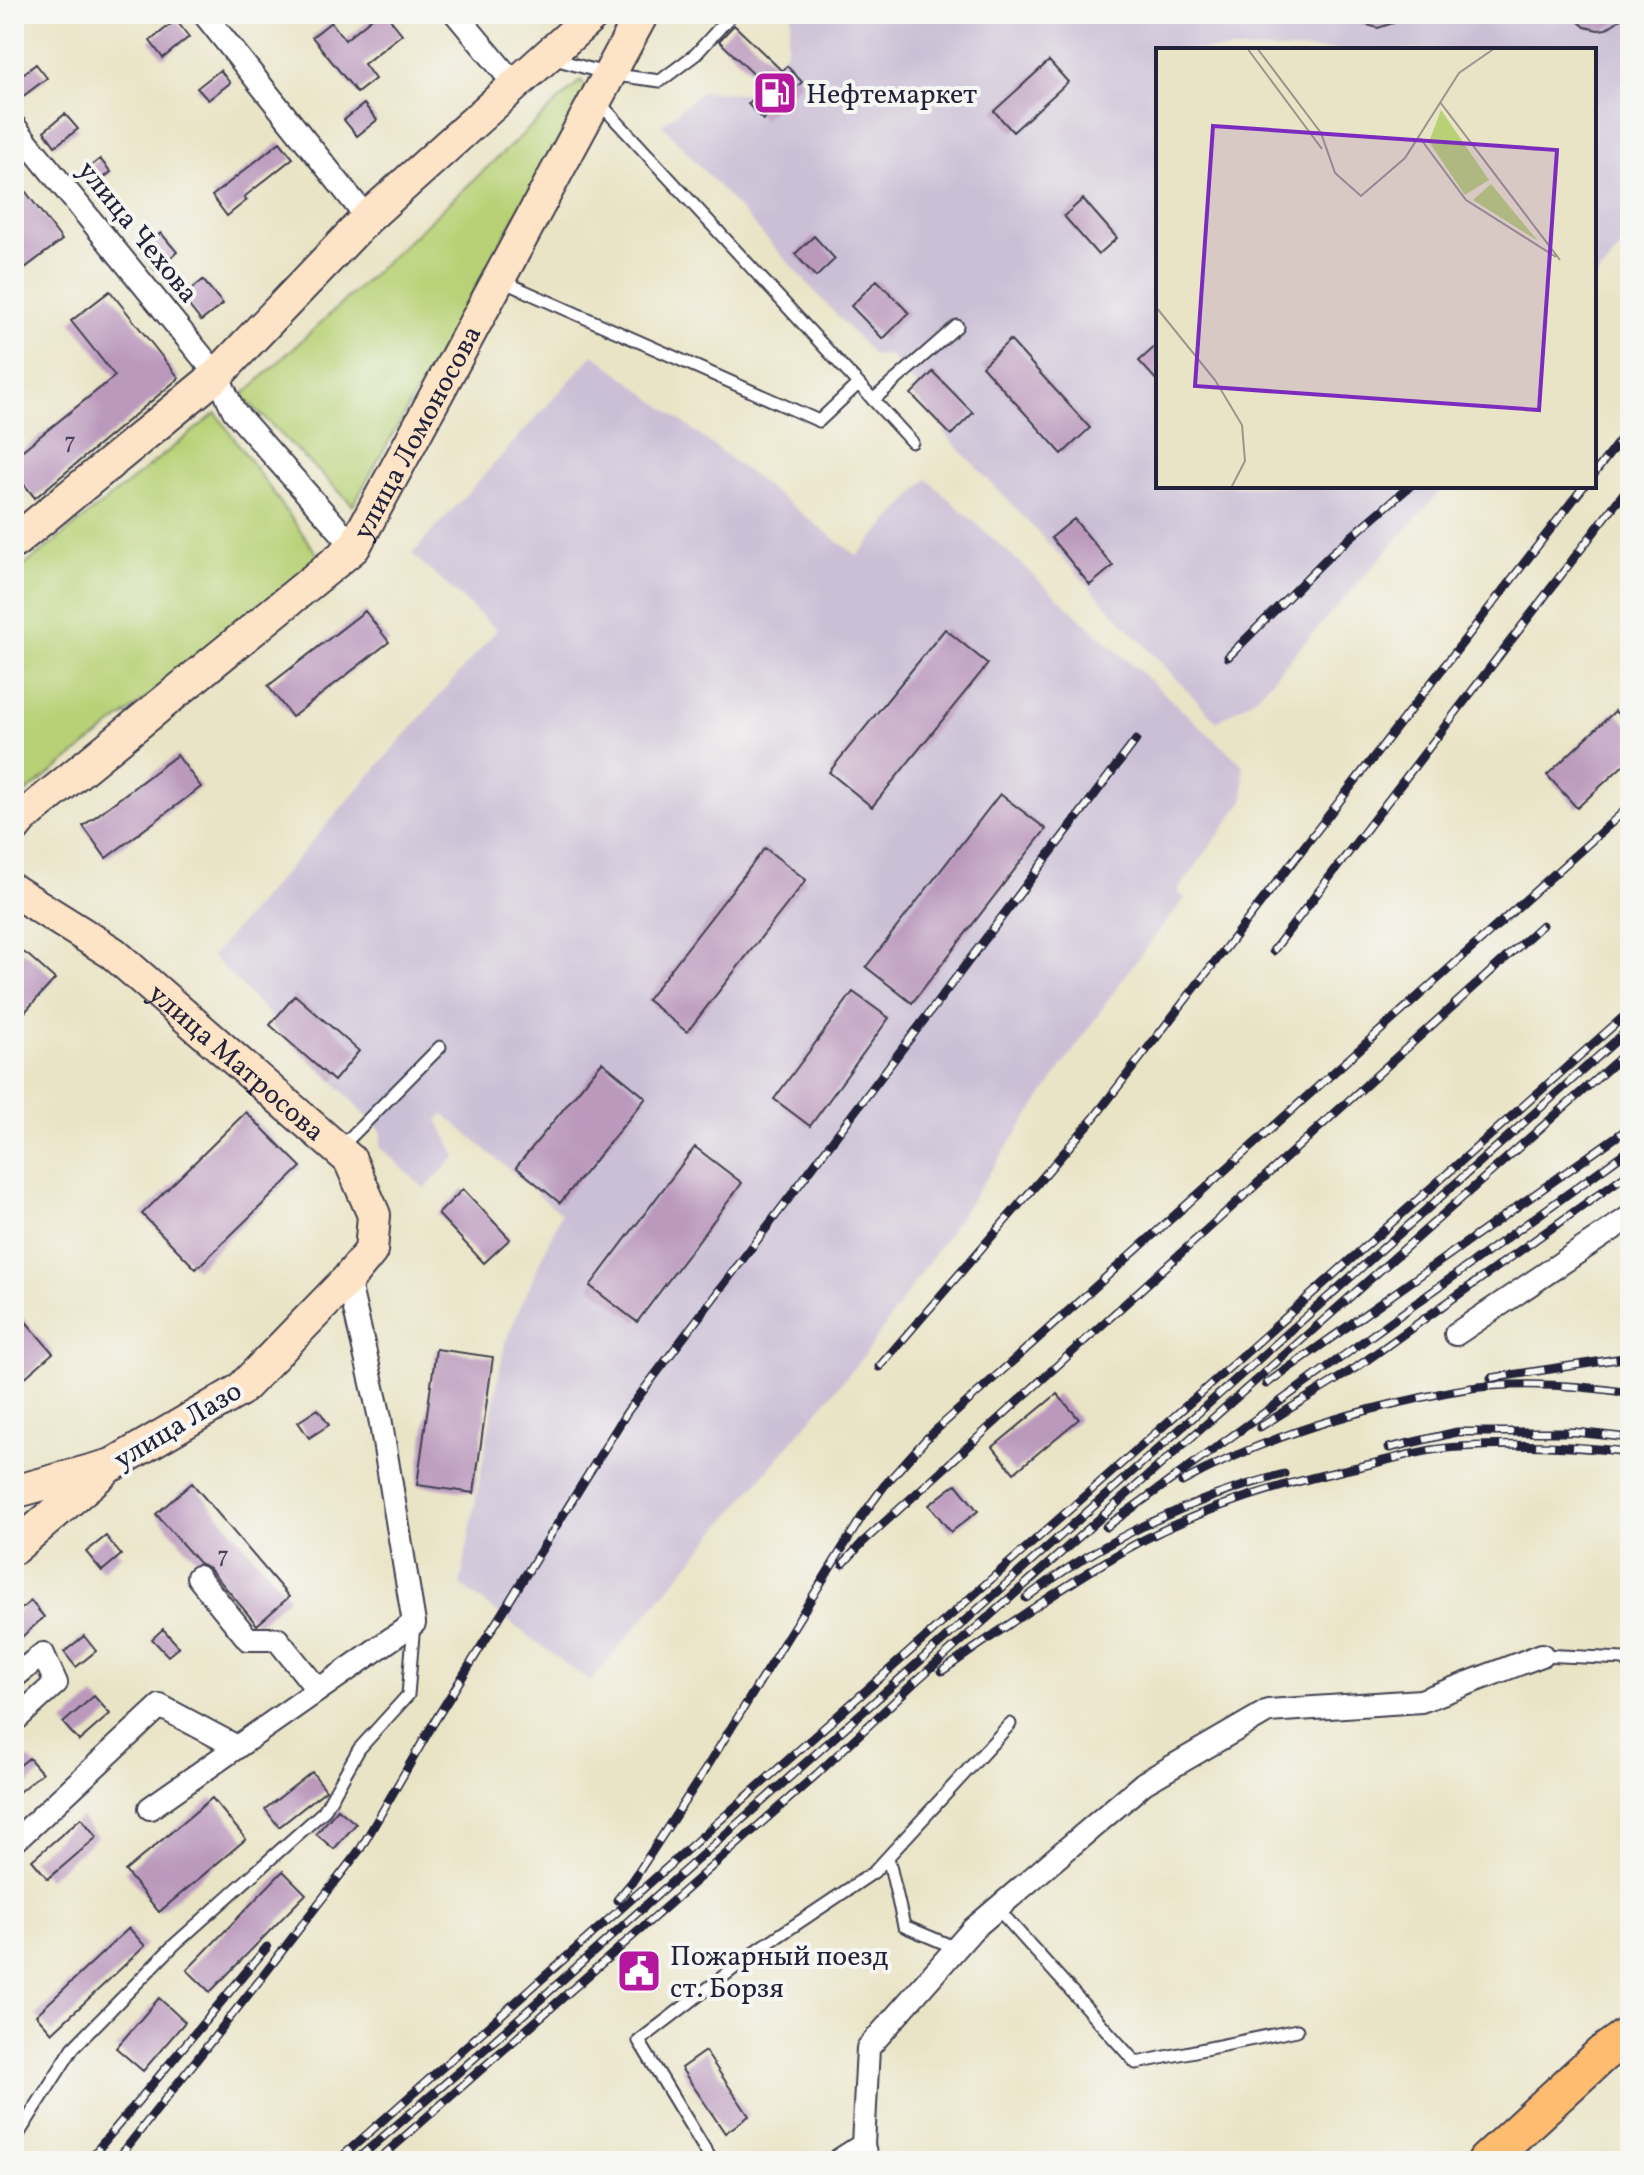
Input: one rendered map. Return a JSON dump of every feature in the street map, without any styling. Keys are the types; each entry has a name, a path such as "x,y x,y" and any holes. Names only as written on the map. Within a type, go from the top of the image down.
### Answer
{"main road":[{"path":"1486,2161 1602,2054 1630,2034"}],"street":[{"path":"204,14 367,218"},
{"path":"456,14 515,85"},
{"path":"14,542 217,375 367,218 594,14"},
{"name":"улица Ломоносова","path":"14,828 354,547 642,14"},
{"name":"улица Чехова","path":"14,126 217,375 234,411 354,547"},
{"name":"улица Матросова","path":"14,891 113,953 350,1160 374,1215 371,1251 348,1279"},
{"path":"1456,1334 1630,1217"},
{"path":"150,1808 414,1623 380,1418 348,1279"},
{"name":"улица Лазо","path":"14,1492 112,1465 240,1390 348,1279"},
{"path":"14,1548 112,1465"},
{"path":"198,1577 248,1639 277,1639 318,1690"},
{"path":"14,1677 43,1654 56,1683 14,1721"},
{"path":"838,2161 865,2153 868,2048 956,1948 997,1908 1144,1783 1268,1711 1421,1701 1542,1655"},
{"path":"14,1842 160,1706 237,1747"}],"lane":[{"path":"601,86 660,81 696,54 732,14"},
{"path":"546,57 601,86 858,384 912,442"},
{"path":"498,279 819,421 858,384"},
{"path":"873,400 957,326"},
{"path":"338,1150 440,1047"},
{"path":"14,2141 73,2048 174,1945 324,1811 359,1749 408,1695 414,1623"},
{"path":"1542,1655 1624,1659 1630,1664"},
{"path":"712,2161 639,2041 759,1949 874,1872 1010,1724"},
{"path":"888,1857 904,1926 956,1948"},
{"path":"997,1908 1136,2063 1297,2030"}],"shaded area":[{"path":"792,14 882,17 885,14 1630,14 1630,236 1596,278 1596,48 1156,48 1156,488 1443,488 1256,697 1217,722 944,433 949,422 889,355 874,356 662,125 701,92 746,93 786,51"},
{"path":"594,354 857,556 927,479 1243,765 1244,800 1177,892 1185,898 1126,974 867,1352 590,1682 460,1585 505,1342 561,1214 444,1114 438,1120 456,1156 425,1189 380,1147 382,1132 212,956 497,630 412,554"}],"green space":[{"path":"581,80 587,89 353,505 242,396"},
{"path":"216,413 322,561 14,802 14,574"}],"building":[{"path":"377,14 386,14 402,34 364,64 375,79 357,93 312,37 331,22 345,40"},
{"path":"1343,14 1417,15 1378,28 1343,18"},
{"path":"1570,14 1628,14 1606,29 1598,30 1585,27"},
{"path":"176,20 189,37 163,58 150,41"},
{"path":"734,25 782,71 787,66 802,82 763,120 748,104 766,86 719,41"},
{"path":"1049,61 1068,82 1013,132 994,111"},
{"path":"36,64 47,78 22,97 14,87 14,81"},
{"path":"220,70 230,83 208,100 197,88"},
{"path":"364,104 377,120 357,136 344,120"},
{"path":"65,114 78,129 55,146 44,131"},
{"path":"280,142 293,158 244,197 247,200 227,216 212,196"},
{"path":"100,159 111,172 89,189 78,176"},
{"path":"14,176 62,240 21,271 14,261"},
{"path":"1083,199 1117,238 1098,255 1064,216"},
{"path":"161,233 177,252 155,270 139,250"},
{"path":"814,236 835,259 816,277 795,254"},
{"path":"203,280 223,304 201,321 182,297"},
{"path":"877,280 909,313 883,339 851,306"},
{"path":"110,291 179,378 35,498 14,472 14,457 115,376 71,321"},
{"path":"1010,340 1090,428 1062,454 982,366"},
{"path":"1156,346 1156,380 1139,361"},
{"path":"933,372 973,413 951,435 911,394"},
{"path":"1074,519 1113,566 1090,585 1051,538"},
{"path":"365,611 389,642 292,717 268,686"},
{"path":"945,629 988,664 872,807 829,772"},
{"path":"1615,711 1630,727 1630,759 1577,808 1547,775"},
{"path":"177,755 201,787 106,858 83,826"},
{"path":"1000,794 1046,829 912,1003 866,967"},
{"path":"765,848 806,880 687,1032 647,1000"},
{"path":"14,947 55,979 14,1024"},
{"path":"853,992 889,1018 810,1126 774,1099"},
{"path":"295,995 359,1051 334,1081 270,1025"},
{"path":"602,1062 646,1098 560,1203 516,1167"},
{"path":"246,1112 301,1167 196,1269 142,1214"},
{"path":"695,1147 742,1183 637,1322 590,1286"},
{"path":"463,1189 510,1239 484,1263 438,1214"},
{"path":"14,1308 53,1353 14,1387"},
{"path":"436,1349 493,1357 474,1493 417,1485"},
{"path":"1057,1394 1079,1419 1014,1473 993,1447"},
{"path":"318,1409 329,1425 309,1438 298,1422"},
{"path":"192,1483 289,1597 257,1625 209,1568 199,1563 156,1514"},
{"path":"956,1484 978,1511 951,1532 929,1505"},
{"path":"106,1536 121,1555 102,1571 86,1552"},
{"path":"31,1601 44,1617 14,1644 14,1615"},
{"path":"163,1629 179,1647 168,1656 152,1639"},
{"path":"84,1636 96,1651 76,1667 64,1652"},
{"path":"94,1696 110,1714 79,1741 63,1723"},
{"path":"29,1758 42,1773 14,1796 14,1770"},
{"path":"312,1772 326,1790 279,1827 265,1809"},
{"path":"212,1798 246,1839 159,1912 125,1871"},
{"path":"338,1809 356,1824 334,1849 316,1834"},
{"path":"81,1818 97,1837 48,1879 32,1860"},
{"path":"283,1871 306,1894 210,1992 187,1970"},
{"path":"129,1928 145,1946 52,2033 36,2015"},
{"path":"159,1998 185,2022 143,2071 116,2048"},
{"path":"705,2051 749,2116 725,2133 681,2068"}],"railway":[{"path":"1596,471 1630,427"},
{"path":"1273,951 1630,485"},
{"path":"1228,657 1330,555 1408,488"},
{"path":"879,1367 1093,1119 1582,488"},
{"path":"116,2161 361,1848 433,1724 627,1412 1136,740"},
{"path":"617,1900 707,1767 863,1515 926,1439 1630,806"},
{"path":"843,1564 863,1542 1542,925"},
{"path":"337,2161 1630,1011"},
{"path":"355,2161 1630,1028"},
{"path":"377,2161 817,1774 915,1682 1630,1049"},
{"path":"1266,1384 1630,1127"},
{"path":"1106,1527 1630,1149"},
{"path":"1260,1427 1357,1367 1630,1172"},
{"path":"1491,1378 1630,1357"},
{"path":"1182,1482 1237,1455 1294,1433 1352,1414 1450,1392 1524,1385 1630,1393"},
{"path":"1389,1448 1457,1432 1575,1432 1630,1438"},
{"path":"942,1671 1055,1593 1125,1550 1183,1521 1276,1488 1415,1453 1449,1448 1524,1445 1630,1452"},
{"path":"1026,1598 1085,1558 1149,1523 1216,1495 1284,1474"},
{"path":"88,2161 267,1947"}],"place":[{"name":"Нефтемаркет","path":"775,93"},
{"name":"Пожарный поезд ст. Борзя","path":"639,1971"}]}
